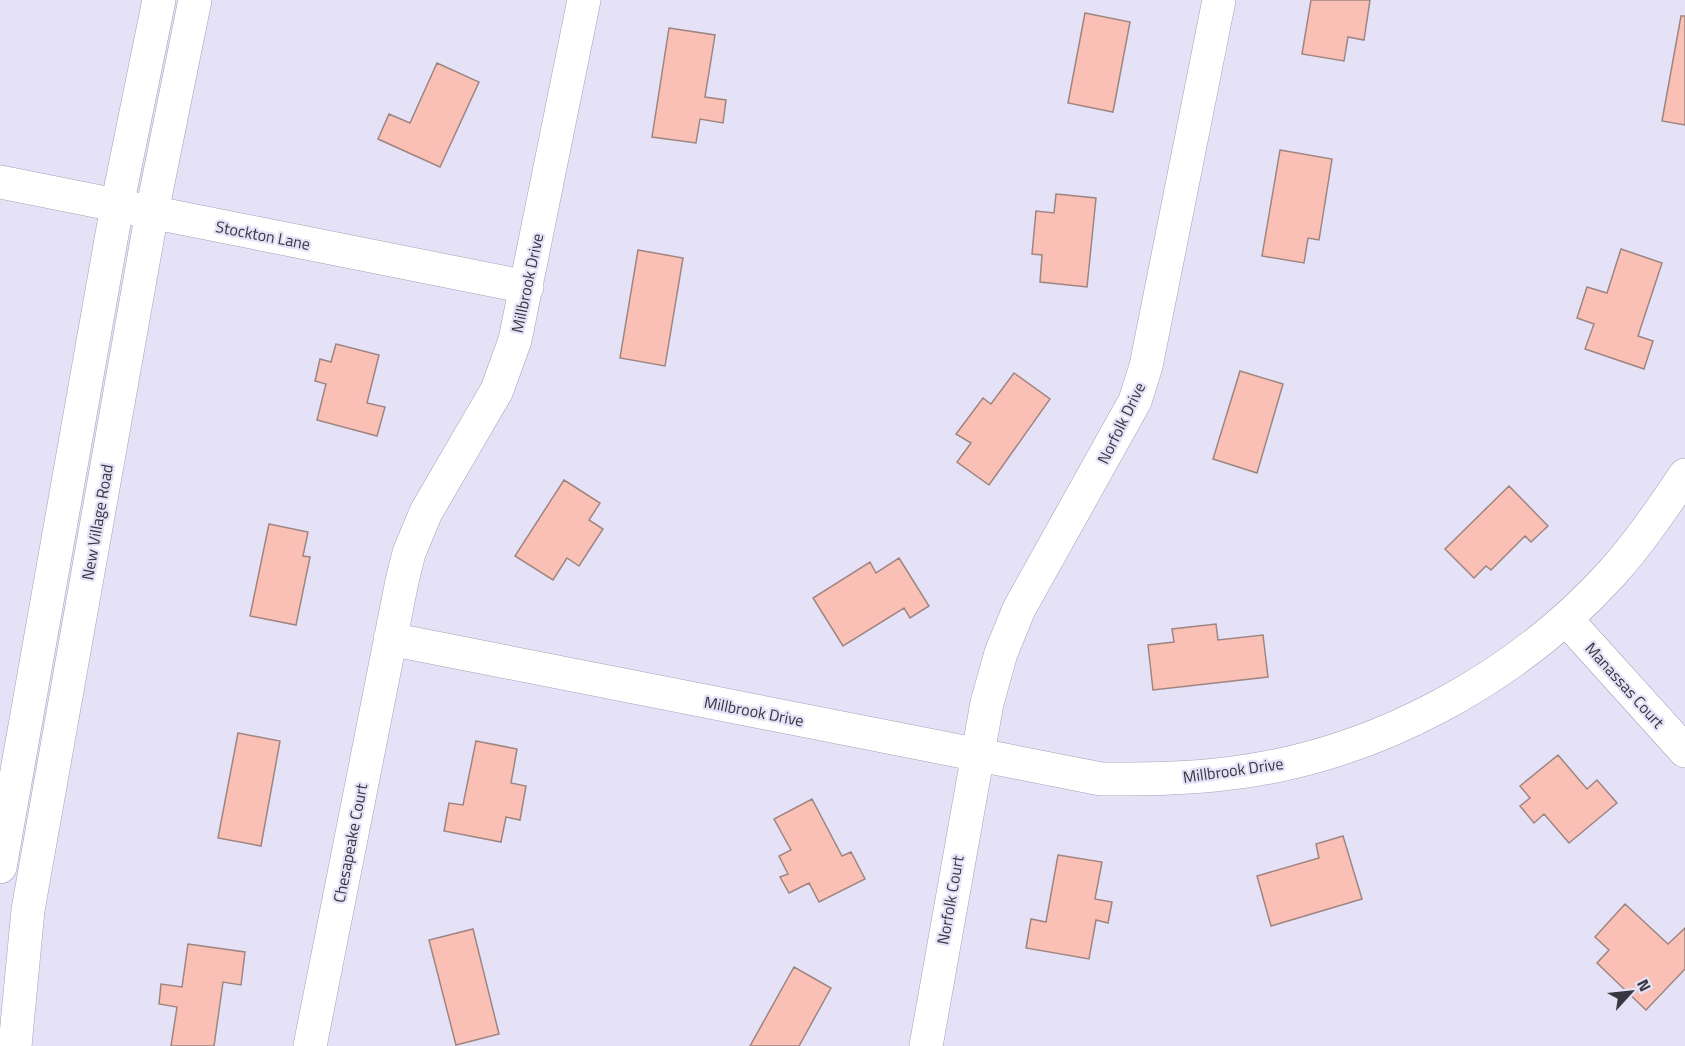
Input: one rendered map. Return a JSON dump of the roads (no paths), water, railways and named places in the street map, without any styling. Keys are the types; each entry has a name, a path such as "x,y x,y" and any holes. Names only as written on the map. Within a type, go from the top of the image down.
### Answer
{"street":[{"path":"0,867 117,206 159,0"},
{"name":"New Village Road","path":"15,1046 28,910 152,212 195,0"},
{"name":"Millbrook Drive","path":"584,0 515,340 496,390 426,512 409,553 390,639 1101,779 1190,777 1234,773 1300,760 1353,744 1405,723 1455,698 1511,662 1566,619 1611,574 1654,522 1685,475"},
{"name":"Norfolk Drive","path":"977,754 1000,653 1019,609 1135,401 1146,366 1220,0"},
{"name":"Stockton Lane","path":"0,182 527,287"},
{"name":"Manassas Court","path":"1566,619 1685,751"},
{"name":"Chesapeake Court","path":"310,1046 390,639"},
{"name":"Norfolk Court","path":"926,1046 977,754"}]}
